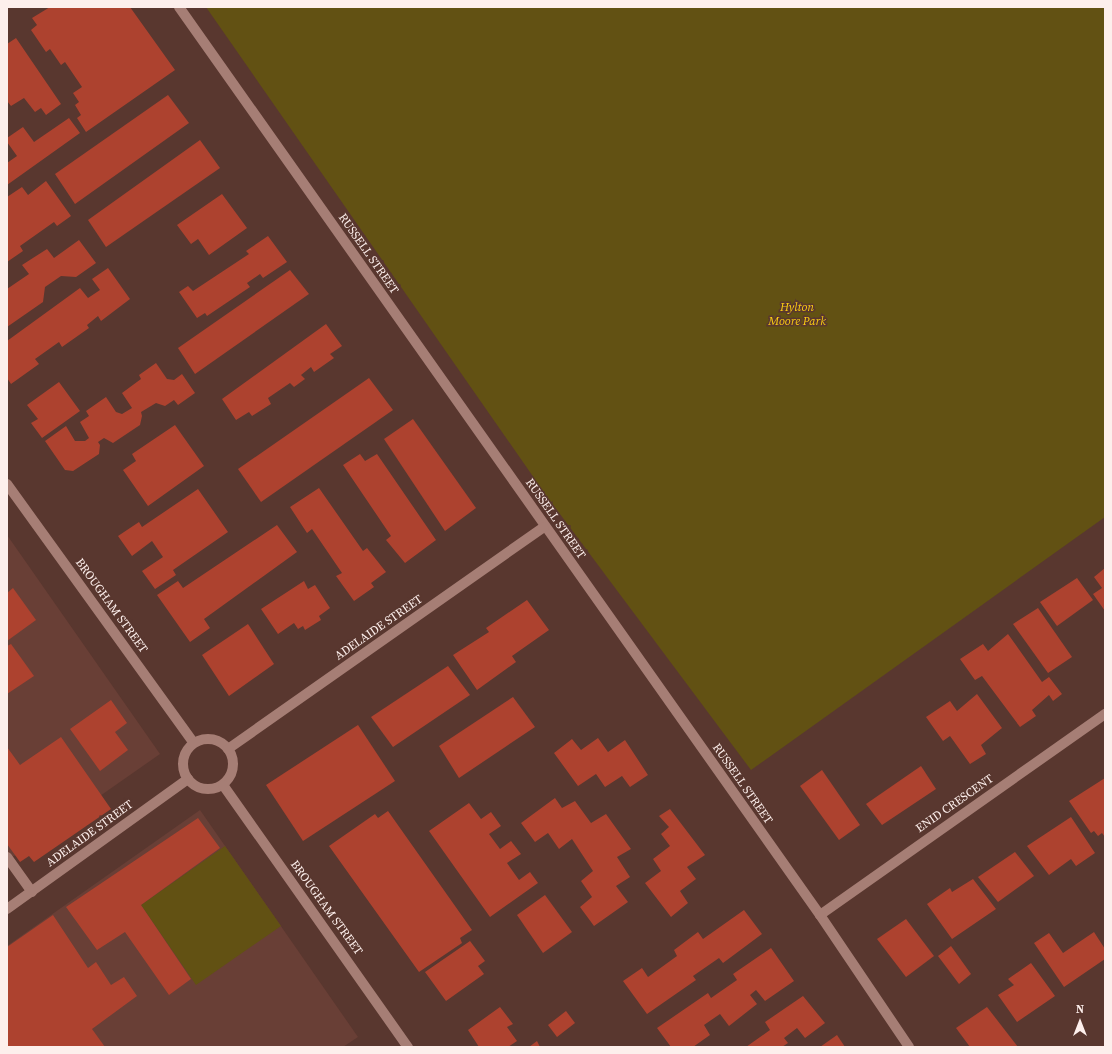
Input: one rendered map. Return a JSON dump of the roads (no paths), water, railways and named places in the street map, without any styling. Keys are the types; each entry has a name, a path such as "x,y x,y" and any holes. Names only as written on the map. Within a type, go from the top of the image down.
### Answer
{"street":[{"name":"RUSSELL STREET","path":"179,7 544,527 820,915 909,1047"},
{"name":"BROUGHAM STREET","path":"7,484 194,743"},
{"name":"ADELAIDE STREET","path":"228,749 544,527"},
{"name":"ENID CRESCENT","path":"820,915 1105,714"},
{"path":"209,739 216,740 228,749 232,756 233,772 223,785 216,788 200,788 188,779 184,772 184,756 194,743 209,739"},
{"name":"ADELAIDE STREET","path":"7,909 188,779"},
{"name":"BROUGHAM STREET","path":"223,785 408,1047"},
{"path":"7,857 32,892"}],"park label":[{"name":"Hylton Moore Park","path":"797,315"}]}
